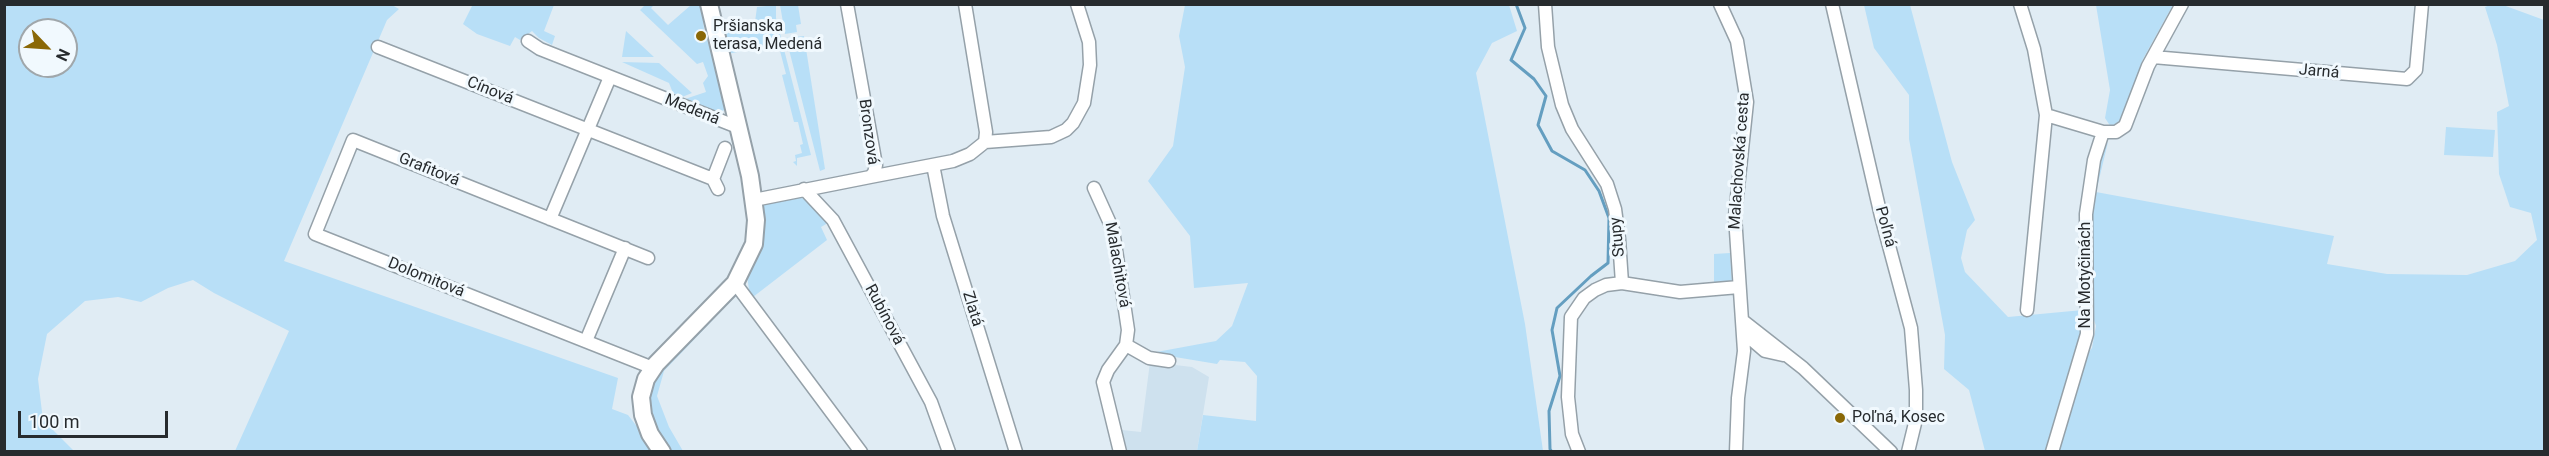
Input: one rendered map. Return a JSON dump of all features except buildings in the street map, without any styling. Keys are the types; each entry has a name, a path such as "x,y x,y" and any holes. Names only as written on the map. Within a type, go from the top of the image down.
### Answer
{"street":[{"name":"Medená","path":"709,4 717,46 740,128"},
{"name":"Bronzová","path":"754,200 870,177 876,165 847,4"},
{"path":"965,4 986,132 985,142"},
{"path":"870,177 962,158 985,142 1051,137 1066,130 1073,123 1083,103 1090,65 1089,42 1077,4"},
{"name":"Stupy","path":"1545,4 1548,47 1562,105 1572,129 1600,171 1615,209 1622,283"},
{"name":"Malachovská cesta","path":"1719,4 1737,41 1747,102 1735,216 1739,287 1750,342 1738,398 1736,452"},
{"name":"Poľná","path":"1832,4 1911,328 1916,409 1908,452"},
{"path":"2020,4 2034,49 2046,115 2027,310"},
{"path":"2046,115 2103,132 2116,132 2125,126 2153,57 2182,4"},
{"name":"Jarná","path":"2153,57 2407,79 2416,70 2422,4"},
{"name":"Medená","path":"528,40 540,49 740,128"},
{"name":"Cínová","path":"378,47 389,58 588,129 715,184 725,148"},
{"path":"550,219 610,77"},
{"path":"662,452 646,425 642,405 643,388 653,368 735,283 754,244 754,200 740,128"},
{"name":"Na Motyčinách","path":"2052,452 2087,334 2086,214 2094,160 2103,132"},
{"name":"Grafitová","path":"334,186 353,140 648,258"},
{"name":"Zlatá","path":"933,165 943,216 1016,452"},
{"name":"Dolomitová","path":"334,186 315,234 653,368"},
{"name":"Malachitová","path":"1094,188 1113,230 1128,330 1126,345"},
{"name":"Rubínová","path":"804,189 833,220 931,402 949,452"},
{"path":"586,341 625,248"},
{"path":"735,283 861,452"},
{"path":"1579,452 1572,434 1568,397 1571,317 1584,298 1606,285 1622,283 1680,292 1739,287"},
{"path":"1750,342 1783,355 1803,368 1891,452"},
{"path":"1120,452 1103,382 1108,370 1126,345 1149,357 1169,360"}],"shaded area":[{"path":"481,4 554,5 544,31 555,36 552,45 532,31 520,40 515,37 510,46 477,34 463,24 472,6"},
{"path":"4,5 392,5 399,9 387,20 284,261 618,378 612,409 628,415 656,451 235,451 289,331 193,280 168,288 141,302 118,297 85,301 47,334 38,379 43,420 74,451 5,451"},
{"path":"645,5 654,5 651,8 668,25 691,5 702,5 704,30 728,105 725,110 718,112 685,99 706,92 703,83 708,76 703,62 697,64 640,10"},
{"path":"776,5 776,18 811,155 797,158 797,166 793,162 796,161 795,155 802,153 800,145 803,144 798,122 794,122 782,75 786,74 780,51 777,51 774,44 728,54 719,21 726,26 731,26 731,23 755,22 757,7"},
{"path":"780,5 798,5 801,24 796,25 797,32 785,34"},
{"path":"1185,5 1509,5 1517,31 1492,43 1476,73 1525,324 1543,451 1197,451 1203,415 1256,421 1257,376 1245,362 1220,360 1217,364 1151,353 1216,341 1232,326 1248,283 1194,288 1190,236 1148,181 1173,146 1185,67 1179,36"},
{"path":"1864,5 1910,5 1952,162 1975,220 1967,230 1961,258 1965,272 2008,317 2083,310 2082,332 2046,451 1985,451 1969,390 1944,369 1945,335 1909,139 1909,95 1874,48"},
{"path":"2096,5 2173,5 2143,59 2122,119 2111,127 2105,118 2110,90"},
{"path":"2503,5 2544,20 2544,451 2057,452 2085,357 2092,348 2096,326 2093,317 2090,234 2092,190 2100,157 2108,142 2096,192 2334,236 2327,264 2387,274 2467,275 2515,261 2537,240 2531,213 2510,207 2499,174 2497,112 2509,106 2497,45 2485,7"},
{"path":"626,31 654,57 622,57"},
{"path":"804,36 825,169 820,171 786,38"},
{"path":"622,62 659,63 692,93 682,97 673,93 669,83"},
{"path":"2446,127 2495,130 2493,157 2444,155"},
{"path":"799,196 822,211 828,223 821,227 827,240 753,297 749,290 747,275 759,209 770,201"},
{"path":"1730,253 1732,283 1714,284 1714,254"},
{"path":"729,300 732,300 664,371 657,396 669,427 683,451 668,451 654,429 647,398 657,371"},
{"path":"1150,362 1192,367 1209,377 1197,451 1127,451 1122,430 1141,432"}],"waterway":[{"path":"1516,4 1525,28 1511,60 1534,79 1546,96 1538,125 1552,151 1585,170 1599,191 1609,218 1608,263 1557,308 1552,330 1560,376 1549,411 1552,452"}],"place":[{"name":"Pršianska terasa, Medená","path":"701,36"},
{"name":"Poľná, Kosec","path":"1840,418"}]}
